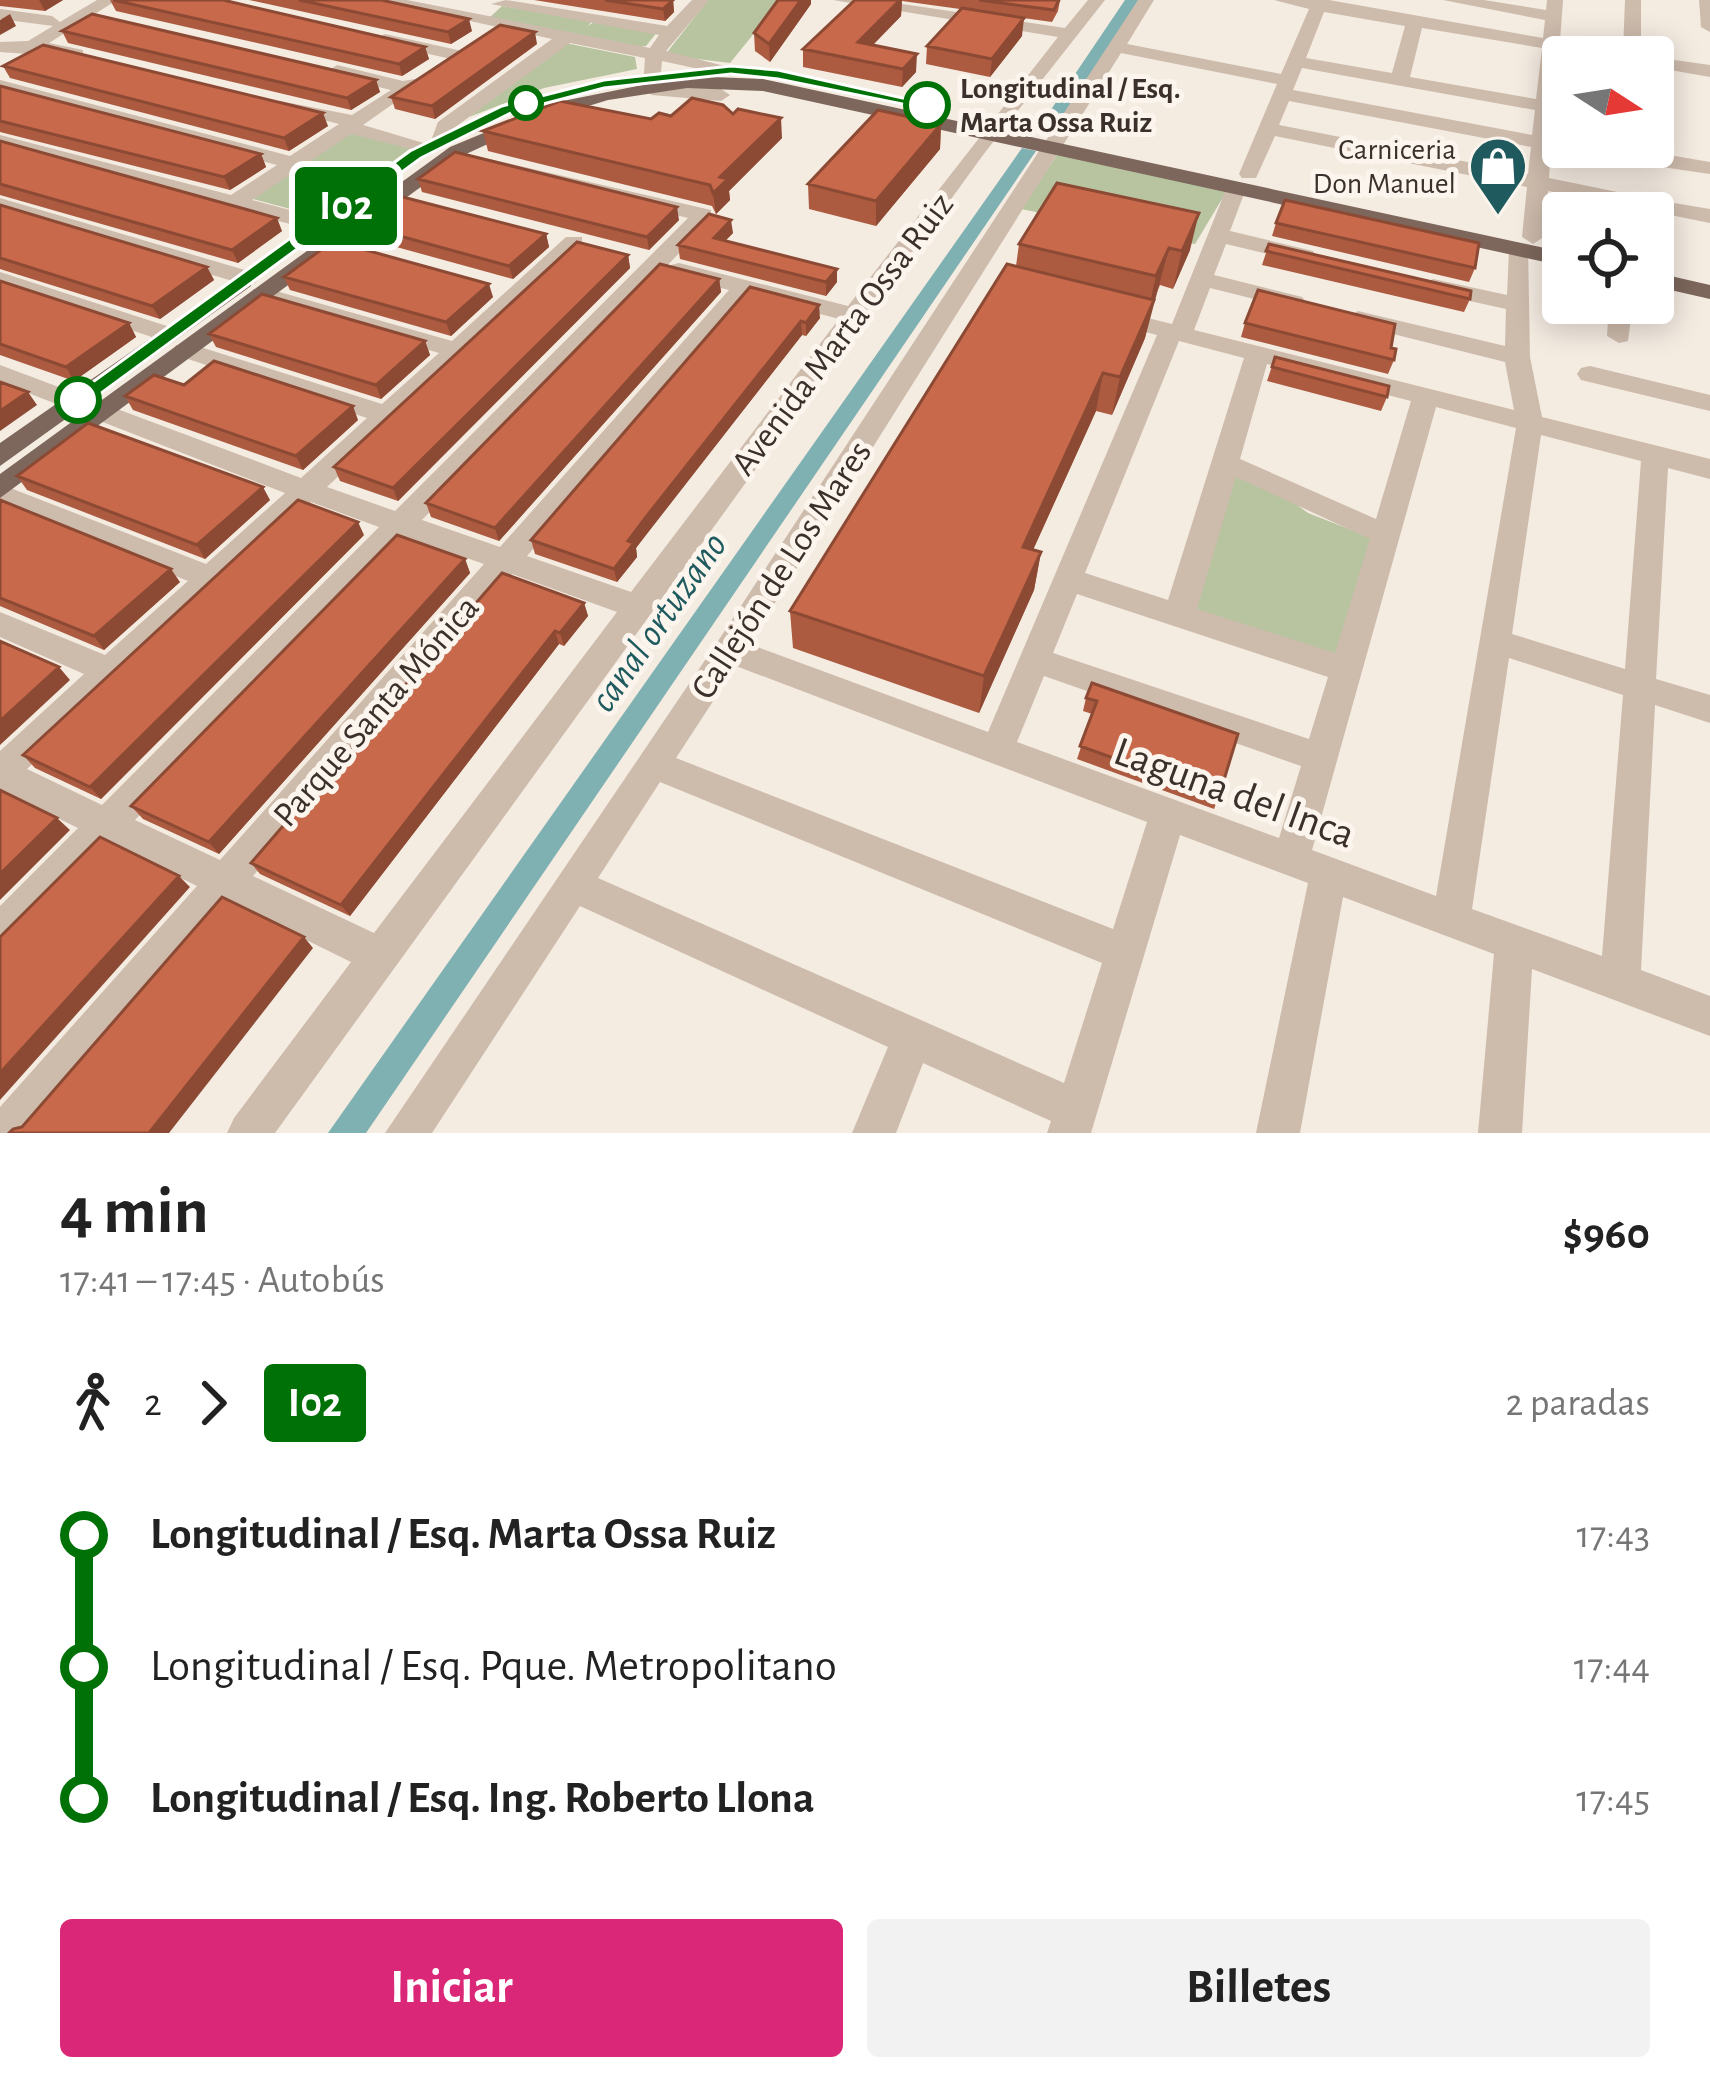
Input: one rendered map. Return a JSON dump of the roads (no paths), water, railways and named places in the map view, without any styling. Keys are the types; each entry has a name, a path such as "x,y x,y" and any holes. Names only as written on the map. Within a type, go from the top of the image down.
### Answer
{"main road":[{"path":"0,457 90,406 441,146 651,74 731,70 778,75 1542,250"},
{"path":"651,74 755,84 996,126"},
{"path":"326,233 393,195 441,146"},
{"path":"1527,243 1542,243"},
{"path":"1674,268 1710,276"},
{"path":"1674,284 1710,292"},
{"path":"0,491 90,406"}],"street":[{"path":"2,53 52,21 109,0"},
{"path":"382,0 674,32"},
{"path":"842,0 1071,34"},
{"name":"Callejón de Los Mares","path":"407,1133 979,284 1056,139 1146,0"},
{"path":"1282,0 1542,43"},
{"path":"1451,0 1554,8"},
{"path":"1630,36 1633,0"},
{"path":"1707,0 1710,27"},
{"path":"675,3 698,3"},
{"path":"651,74 674,32 698,3"},
{"path":"997,750 1319,3"},
{"name":"Avenida Marta Ossa Ruiz","path":"249,1133 853,315 1071,34 1087,4"},
{"path":"87,7 123,22"},
{"path":"2,53 33,46 87,7"},
{"path":"496,12 651,74 721,95"},
{"path":"235,202 456,55 496,12"},
{"path":"0,14 52,21"},
{"path":"1400,80 1415,22"},
{"path":"366,35 456,55"},
{"path":"441,146 445,126 565,38"},
{"path":"33,46 93,58"},
{"path":"1117,46 1289,79 1542,143 1519,305 1517,357 1530,422 1451,920"},
{"path":"1674,65 1710,71"},
{"path":"319,67 408,88"},
{"path":"1289,79 1400,80 1542,105"},
{"path":"0,86 294,163"},
{"path":"0,933 401,524 645,261 701,213 266,100"},
{"path":"1268,128 1587,192"},
{"path":"0,141 219,202 235,202 372,252"},
{"path":"1674,161 1710,168"},
{"path":"393,195 435,206"},
{"path":"0,204 457,350"},
{"path":"1674,209 1710,216"},
{"path":"1217,235 1322,260"},
{"path":"380,956 0,772 457,350 509,290 573,242"},
{"path":"645,261 853,315"},
{"path":"0,279 387,415"},
{"path":"1201,279 1517,357"},
{"path":"1409,280 1519,305"},
{"name":"Parque Santa Mónica","path":"6,1133 744,286"},
{"path":"1087,310 1710,469"},
{"path":"1619,336 1620,324"},
{"path":"1179,616 1258,352"},
{"path":"0,373 306,490 638,607"},
{"path":"1590,374 1710,404"},
{"path":"1278,1133 1322,758 1426,396"},
{"path":"1620,983 1655,454"},
{"path":"1224,464 1268,476 1335,516 1386,534"},
{"path":"0,491 211,578"},
{"path":"1067,579 1347,670"},
{"path":"0,624 110,671"},
{"path":"1495,641 1710,709"},
{"name":"Laguna del Inca","path":"729,650 1710,1016"},
{"path":"1034,659 1322,758"},
{"path":"653,764 1124,953"},
{"path":"573,885 913,1036 1073,1122 1168,814"},
{"path":"1500,1133 1514,943"},
{"path":"874,1133 913,1036"}],"waterway":[{"name":"canal ortuzano","path":"1052,120 1132,0"},
{"name":"canal ortuzano","path":"345,1133 1028,151"}],"place":[{"name":"Longitudinal / Esq. Marta Ossa Ruiz","path":"927,105"},
{"name":"Carniceria Don Manuel","path":"1498,217"}]}
